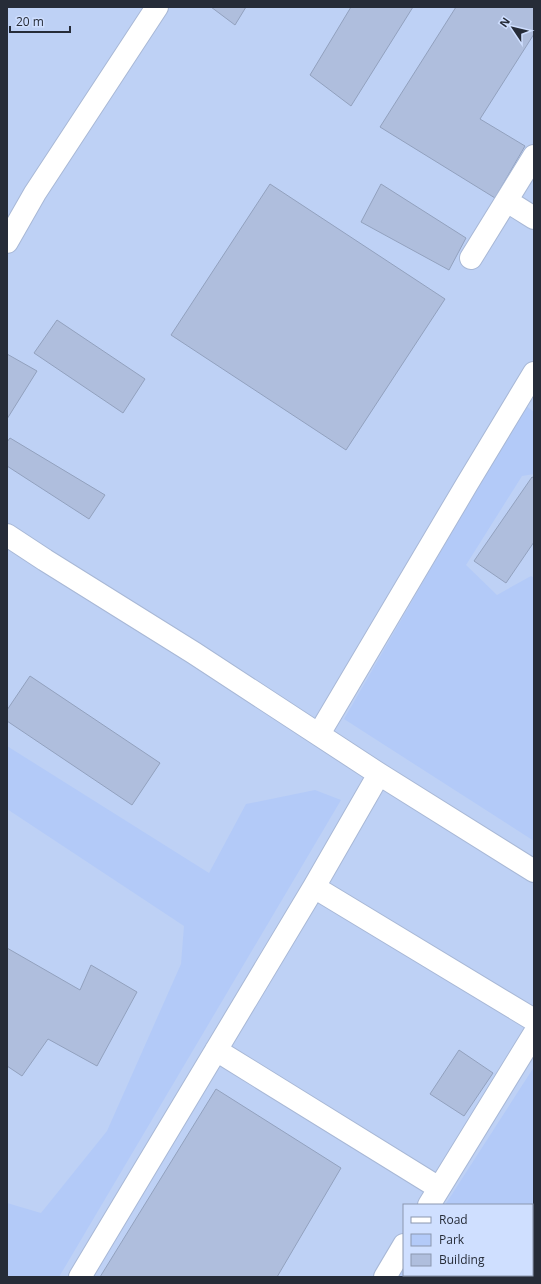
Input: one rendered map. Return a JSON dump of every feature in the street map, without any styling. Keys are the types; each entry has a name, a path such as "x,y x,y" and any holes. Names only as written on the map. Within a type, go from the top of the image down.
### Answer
{"street":[{"path":"7,242 35,193 157,7"},
{"path":"471,258 534,156"},
{"path":"506,201 534,218"},
{"path":"319,734 462,490 531,384"},
{"path":"7,535 194,652 379,774 534,871"},
{"path":"80,1277 314,887 379,774"},
{"path":"314,887 534,1020"},
{"path":"216,1050 434,1197 534,1034"},
{"path":"385,1277 403,1248"}],"shaded area":[{"path":"7,7 534,7 534,1277 7,1277"}],"green space":[{"path":"525,405 534,412 534,474 522,476 466,565 497,595 531,576 534,578 534,841 344,719"},
{"path":"7,746 209,873 246,804 315,790 341,800 59,1277 7,1277 7,1203 41,1213 107,1131 181,964 184,926 7,809"},
{"path":"534,1067 534,1277 399,1277 403,1271 403,1276 533,1276 533,1204 446,1204"}],"building":[{"path":"211,7 246,7 235,25"},
{"path":"351,7 413,7 351,106 310,75"},
{"path":"456,7 534,7 534,34 480,119 525,146 495,198 380,127"},
{"path":"270,184 445,299 346,450 171,335"},
{"path":"381,184 466,238 449,270 361,222"},
{"path":"57,320 145,379 123,413 34,353"},
{"path":"7,354 37,371 7,419"},
{"path":"10,438 105,495 89,519 7,466 7,442"},
{"path":"532,477 534,478 534,542 506,583 474,561"},
{"path":"30,676 160,763 132,805 7,721 7,710"},
{"path":"7,948 80,990 91,965 137,992 97,1066 48,1039 22,1076 7,1066"},
{"path":"459,1050 493,1073 464,1116 430,1094"},
{"path":"216,1089 341,1168 277,1277 100,1277"}]}
